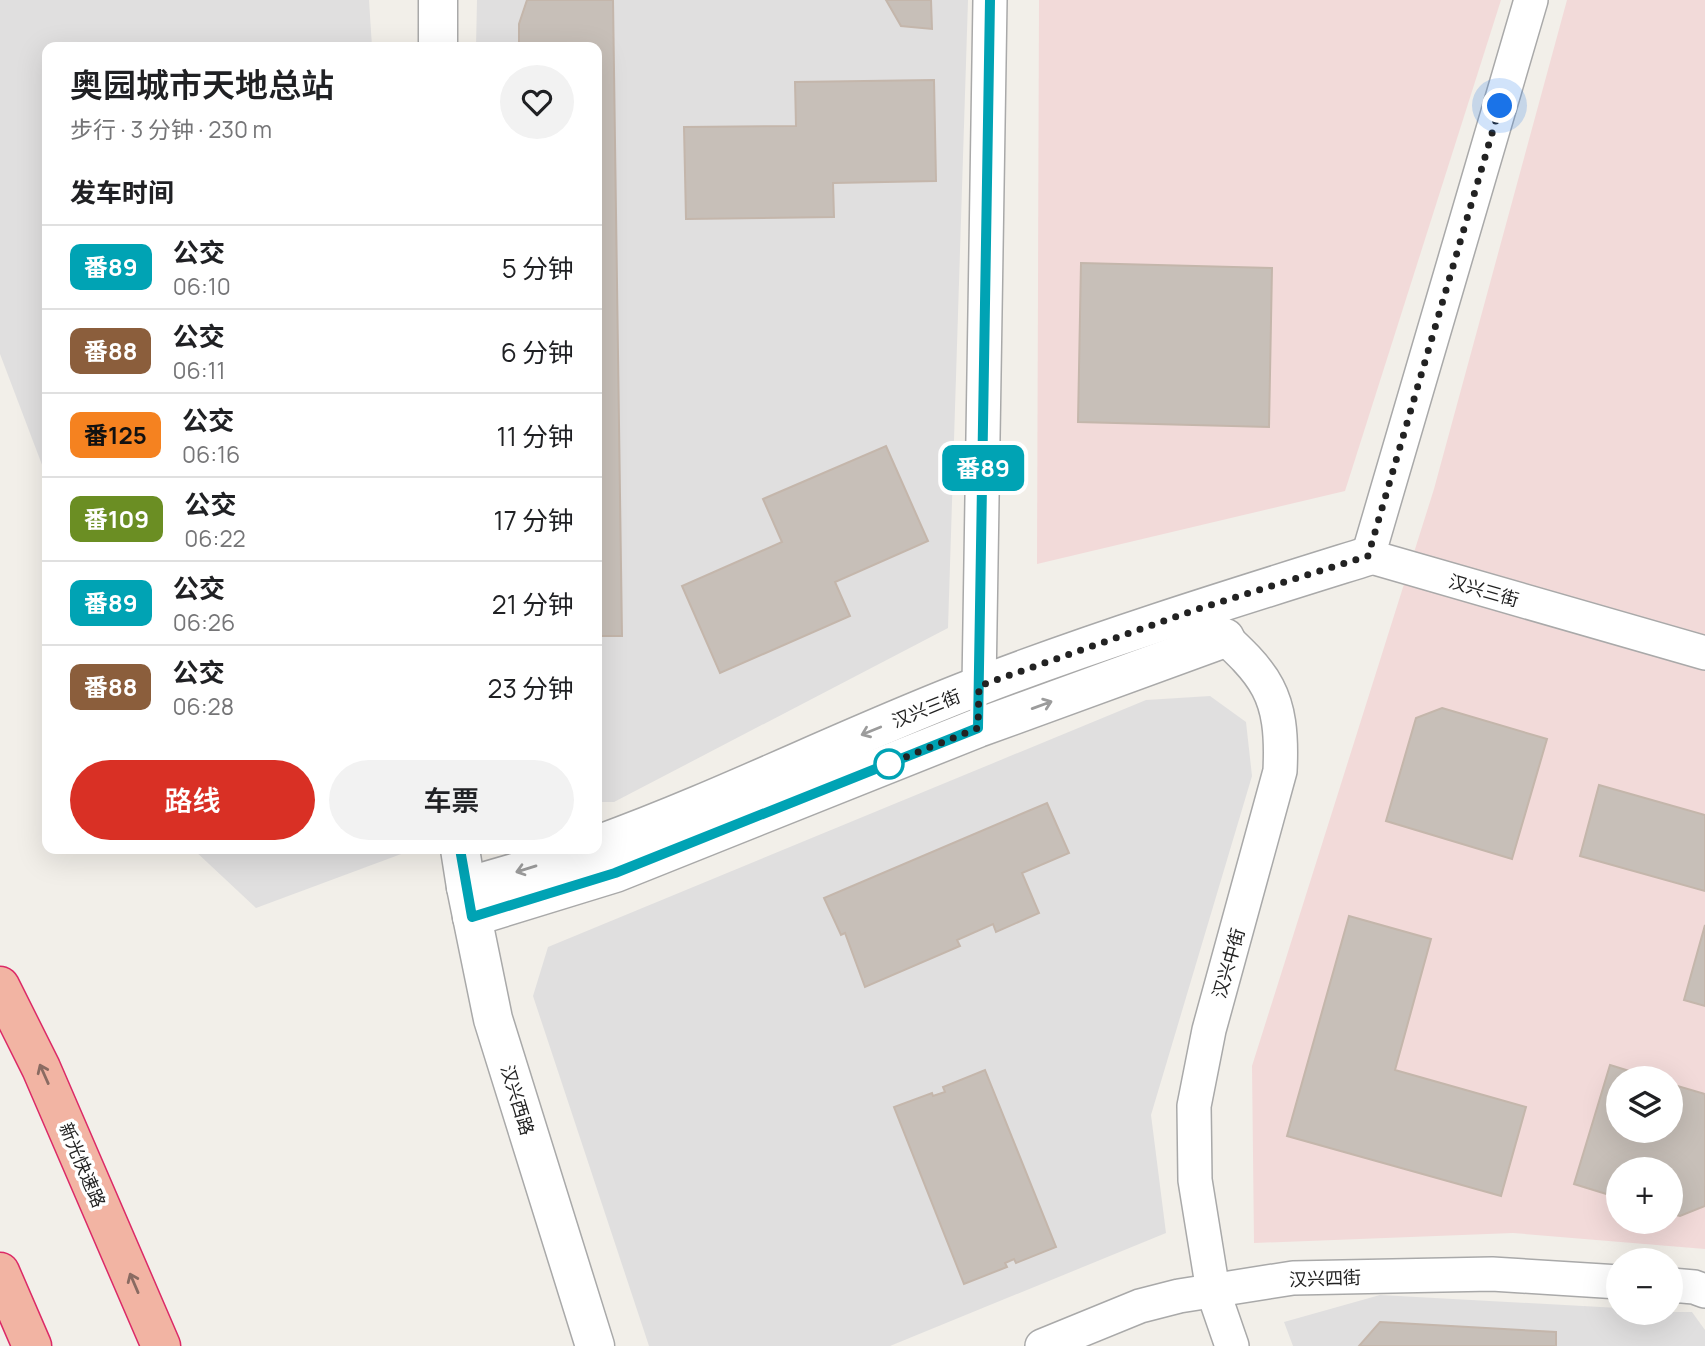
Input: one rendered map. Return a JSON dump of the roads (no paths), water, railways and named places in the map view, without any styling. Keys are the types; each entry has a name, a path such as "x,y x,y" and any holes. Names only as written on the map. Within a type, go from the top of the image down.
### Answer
{"highway":[{"name":"新光快速路","path":"0,986 41,1068 161,1346"},
{"path":"0,1272 33,1346"}],"street":[{"path":"438,0 438,42"},
{"path":"978,728 990,0"},
{"path":"1368,556 1531,0"},
{"name":"汉兴三街","path":"602,843 659,822 979,686 1195,610 1368,556 1705,653"},
{"name":"汉兴中街","path":"1195,610 1257,668 1274,699 1282,735 1280,771 1209,1030 1195,1106 1195,1181 1213,1290 1232,1346"},
{"path":"469,902 615,873 978,728 1224,638"},
{"path":"602,824 659,822"},
{"name":"汉兴西路","path":"461,854 493,1019 595,1346"},
{"path":"469,902 538,866 571,854"},
{"name":"汉兴四街","path":"1042,1346 1140,1306 1179,1296 1293,1278 1492,1274 1606,1281"},
{"path":"1683,1286 1705,1291"}]}
